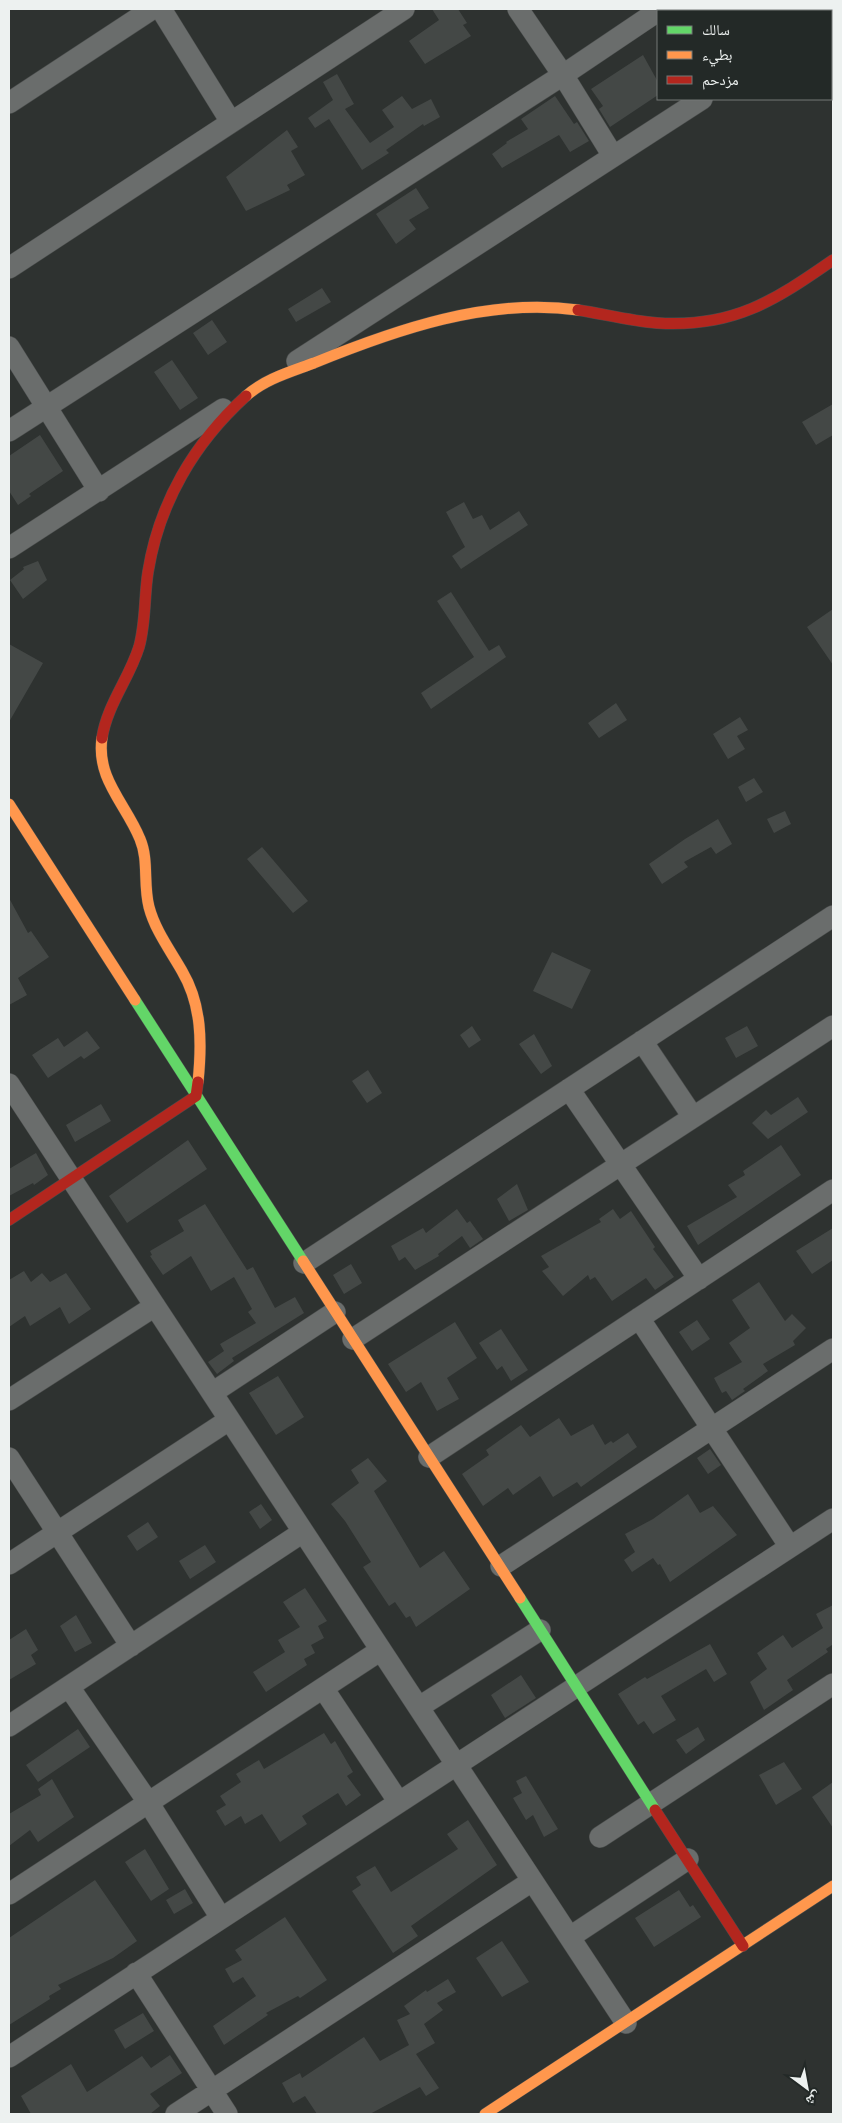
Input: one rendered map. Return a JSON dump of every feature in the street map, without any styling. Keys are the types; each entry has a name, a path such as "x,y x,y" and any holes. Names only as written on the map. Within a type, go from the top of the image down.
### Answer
{"street":[{"path":"9,103 152,9"},
{"path":"161,9 231,122"},
{"path":"9,268 404,9"},
{"path":"518,9 563,75 613,156"},
{"path":"9,430 563,75 657,12"},
{"path":"9,548 99,492 256,387 700,100"},
{"path":"9,1220 196,1096 202,1055 200,1018 188,982 165,943 149,909 145,889 145,852 139,836 114,797 103,774 101,745 104,725 113,701 130,671 141,638 148,566 165,507 181,477 207,436 256,387 332,355 400,331 493,310 556,308 643,322 677,324 720,318 772,301 833,260"},
{"path":"9,347 99,492"},
{"path":"9,804 335,1312 501,1566 743,1946"},
{"path":"304,1263 833,916"},
{"path":"353,1339 833,1026"},
{"path":"642,1041 693,1117"},
{"path":"9,1084 626,2022"},
{"path":"569,1089 699,1279"},
{"path":"429,1457 833,1190"},
{"path":"9,1400 154,1306"},
{"path":"212,1393 335,1312"},
{"path":"639,1318 790,1546"},
{"path":"501,1566 833,1349"},
{"path":"9,1564 230,1420"},
{"path":"9,1458 130,1646"},
{"path":"9,2057 455,1763 833,1519"},
{"path":"9,1726 304,1532"},
{"path":"419,1708 540,1630"},
{"path":"9,1894 381,1650"},
{"path":"600,1837 833,1684"},
{"path":"69,1687 148,1802 221,1918"},
{"path":"323,1688 398,1801"},
{"path":"570,1937 688,1859"},
{"path":"176,2114 532,1881"},
{"path":"485,2114 833,1886"},
{"path":"136,1973 227,2114"}],"building":[{"path":"432,9 458,9 467,23 463,25 471,36 425,64 409,41 439,20"},
{"path":"643,55 657,80 657,96 610,127 599,109 603,106 591,89"},
{"path":"337,74 354,104 345,109 370,143 394,127 382,110 402,96 412,109 431,99 440,117 424,126 423,124 386,150 389,153 362,170 329,119 315,128 308,118 333,100 323,82"},
{"path":"555,96 574,124 577,122 589,141 570,152 559,135 502,168 492,154 506,142 528,129 521,119"},
{"path":"287,130 298,147 291,151 305,175 287,185 290,190 246,211 226,177"},
{"path":"416,188 429,208 409,220 416,229 396,244 376,214"},
{"path":"322,288 331,302 296,322 288,309"},
{"path":"212,320 227,342 208,355 193,333"},
{"path":"172,360 198,398 180,410 154,372"},
{"path":"833,404 833,435 816,445 802,422"},
{"path":"40,435 63,471 29,494 31,496 18,505 9,491 9,456"},
{"path":"464,502 473,519 482,515 490,530 519,511 528,525 461,569 452,556 465,547 446,512"},
{"path":"38,561 47,580 23,599 10,580 24,569 23,567"},
{"path":"451,592 489,651 499,645 506,657 431,709 421,693 474,657 437,601"},
{"path":"833,609 833,665 807,627"},
{"path":"9,644 43,663 9,722"},
{"path":"616,703 627,720 599,738 588,723"},
{"path":"740,717 748,730 737,736 745,749 728,759 713,734"},
{"path":"754,778 763,792 746,802 738,787"},
{"path":"785,811 791,824 774,833 767,819"},
{"path":"718,819 732,844 716,854 711,847 684,862 688,867 662,884 649,864"},
{"path":"262,847 308,901 293,913 247,859"},
{"path":"9,898 28,933 31,931 49,957 18,978 27,995 9,1005"},
{"path":"552,952 591,970 572,1009 533,991"},
{"path":"472,1026 481,1040 469,1048 460,1035"},
{"path":"747,1026 758,1046 736,1058 725,1038"},
{"path":"87,1031 100,1048 84,1059 81,1056 48,1078 32,1055 58,1038 64,1047"},
{"path":"534,1034 552,1066 541,1074 519,1044"},
{"path":"368,1070 382,1093 367,1103 352,1081"},
{"path":"798,1097 808,1112 768,1139 752,1123 766,1110 771,1115"},
{"path":"101,1104 111,1121 75,1142 66,1125"},
{"path":"188,1140 207,1169 127,1223 109,1196"},
{"path":"781,1145 801,1175 698,1245 687,1226 737,1197 728,1185 745,1175 743,1171"},
{"path":"36,1153 48,1175 34,1185 33,1183 9,1196 9,1169"},
{"path":"517,1184 528,1210 509,1221 497,1199"},
{"path":"205,1204 247,1270 253,1267 275,1308 295,1297 304,1313 232,1358 234,1361 217,1374 208,1362 224,1351 220,1344 256,1323 248,1312 252,1309 234,1277 211,1291 191,1256 163,1275 150,1256 152,1255 150,1251 184,1231 178,1220"},
{"path":"457,1209 467,1223 470,1221 483,1239 470,1248 462,1236 438,1254 439,1256 415,1270 405,1257 399,1261 391,1246 423,1228 426,1233"},
{"path":"613,1209 620,1219 631,1211 655,1247 653,1249 674,1277 655,1290 646,1278 612,1301 595,1277 590,1280 588,1275 563,1296 542,1271 549,1267 541,1256 601,1222 599,1219"},
{"path":"833,1228 833,1260 812,1274 796,1251"},
{"path":"351,1264 362,1283 344,1294 333,1275"},
{"path":"24,1271 31,1282 42,1273 50,1282 66,1273 91,1309 69,1324 60,1307 30,1326 25,1316 9,1327 9,1280"},
{"path":"759,1282 785,1321 792,1314 806,1328 793,1341 795,1345 763,1364 768,1371 743,1389 745,1391 732,1400 726,1391 722,1393 714,1378 742,1362 729,1343 750,1328 732,1300"},
{"path":"697,1320 710,1339 692,1351 679,1332"},
{"path":"455,1322 477,1358 447,1378 459,1399 437,1411 421,1382 406,1392 388,1364"},
{"path":"501,1329 528,1370 511,1381 502,1366 497,1370 479,1343"},
{"path":"278,1376 304,1417 276,1435 249,1393"},
{"path":"559,1418 571,1436 593,1424 605,1445 611,1441 613,1443 628,1433 637,1447 581,1487 577,1482 553,1497 540,1476 513,1495 508,1488 483,1506 462,1474 489,1455 486,1450 521,1425 530,1437"},
{"path":"710,1449 721,1465 708,1474 697,1458"},
{"path":"368,1458 387,1481 374,1491 420,1568 444,1551 470,1589 416,1627 410,1616 406,1618 395,1602 389,1606 363,1567 371,1562 345,1521 331,1504 359,1483 351,1470"},
{"path":"688,1494 700,1513 713,1506 737,1535 670,1582 660,1564 658,1565 653,1558 632,1572 624,1560 635,1552 625,1534 653,1519"},
{"path":"261,1504 272,1520 260,1529 249,1512"},
{"path":"148,1522 158,1537 137,1551 127,1536"},
{"path":"205,1545 216,1562 190,1579 179,1561"},
{"path":"305,1588 327,1621 318,1626 324,1638 311,1645 315,1653 304,1659 307,1665 266,1692 253,1672 285,1652 278,1640 300,1627 283,1602"},
{"path":"833,1605 833,1648 832,1645 826,1649 828,1652 787,1680 793,1690 764,1710 750,1682 767,1669 757,1653 783,1635 792,1648 823,1628 816,1614"},
{"path":"76,1615 92,1643 75,1652 60,1626"},
{"path":"26,1629 38,1650 31,1655 36,1664 9,1680 9,1640"},
{"path":"710,1644 727,1674 714,1682 706,1669 661,1696 676,1720 653,1734 644,1721 638,1725 618,1694 645,1677 647,1679"},
{"path":"521,1675 536,1698 505,1718 491,1695"},
{"path":"698,1727 705,1740 686,1754 676,1740"},
{"path":"78,1729 90,1747 38,1782 26,1765"},
{"path":"324,1733 331,1744 335,1741 353,1772 347,1776 361,1795 346,1806 338,1793 302,1816 307,1824 280,1842 262,1814 245,1824 241,1816 225,1826 216,1811 226,1805 220,1796 241,1782 236,1774 259,1760 264,1769"},
{"path":"784,1762 802,1789 776,1805 759,1775"},
{"path":"526,1776 558,1829 544,1837 533,1815 526,1820 513,1798 522,1793 516,1781"},
{"path":"52,1779 74,1817 38,1842 30,1830 9,1846 9,1814 41,1795 38,1789"},
{"path":"833,1782 833,1828 812,1797"},
{"path":"468,1820 497,1865 411,1926 418,1936 393,1953 352,1891 361,1885 356,1877 375,1866 391,1892 458,1849 447,1834"},
{"path":"145,1849 169,1889 151,1901 125,1862"},
{"path":"95,1880 137,1941 113,1958 58,1985 61,1989 49,1996 50,1999 9,2025 9,1938"},
{"path":"185,1889 193,1903 174,1914 166,1900"},
{"path":"679,1890 690,1907 693,1905 701,1917 654,1947 635,1918"},
{"path":"285,1917 327,1980 300,1998 298,1996 266,2013 268,2015 224,2045 213,2026 256,1996 243,1977 233,1983 225,1969 242,1960 235,1950"},
{"path":"502,1941 529,1982 502,1997 476,1958"},
{"path":"448,1979 456,1992 437,2003 443,2010 424,2024 435,2043 416,2054 439,2088 426,2096 420,2087 370,2114 317,2114 305,2096 293,2103 282,2083 300,2073 302,2078 364,2037 380,2061 409,2045 397,2020 410,2014 404,2006 426,1990 427,1992"},
{"path":"143,2013 154,2031 125,2049 114,2030"},
{"path":"170,2055 182,2073 150,2094 160,2106 150,2114 31,2114 21,2096 71,2064 87,2092 142,2056 151,2068"}],"traffic: fast":[{"path":"135,1000 303,1261"},
{"path":"520,1598 655,1810"}],"traffic: slow":[{"path":"246,396 261,385 287,373 377,339 443,319 511,308 544,307 578,310"},
{"path":"102,738 101,753 103,766 143,847 149,907 163,940 189,984 197,1011 200,1039 198,1082"},
{"path":"9,804 135,1000"},
{"path":"303,1261 520,1598"},
{"path":"485,2114 833,1886"}],"traffic: jam":[{"path":"578,310 657,323 708,321 751,309 791,288 833,260"},
{"path":"102,738 108,714 139,647 153,547 170,498 195,454 227,414 246,396"},
{"path":"9,1220 196,1096 198,1082"},
{"path":"655,1810 743,1946"}]}
